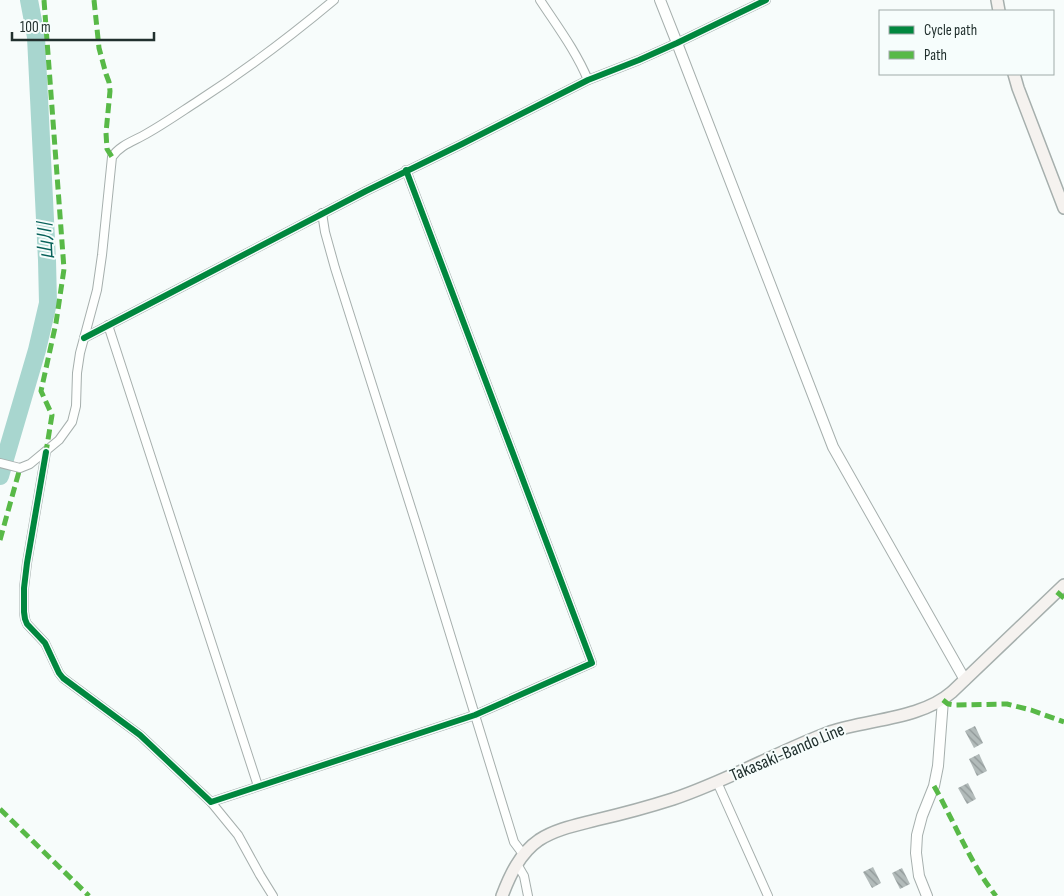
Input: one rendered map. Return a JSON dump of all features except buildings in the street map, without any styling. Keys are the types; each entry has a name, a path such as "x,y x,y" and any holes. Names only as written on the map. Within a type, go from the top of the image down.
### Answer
{"main road":[{"path":"1014,75 1064,208"},
{"name":"Takasaki-Bando Line","path":"502,896 520,859 531,846 559,831 650,806 696,790 830,732 917,711 943,700 1064,585"}],"street":[{"path":"0,463 20,468 30,464 59,440 72,422 76,406 80,353 98,290 112,157 115,152 236,76 334,0"},
{"path":"540,0 584,69 588,80"},
{"path":"660,0 830,441 965,680"},
{"path":"84,338 406,170 462,144 588,80 678,43 766,0"},
{"path":"211,802 475,715 592,663 406,170"},
{"path":"322,213 335,268 520,859 528,896"},
{"path":"108,324 258,786"},
{"path":"46,452 24,588 24,612 27,624 45,643 63,678 140,735 211,802 238,835 273,896"},
{"path":"927,896 919,876 916,853 917,834 934,786 938,766 943,700"},
{"path":"717,782 768,896"}],"waterway":[{"name":"山川","path":"0,476 37,350 48,303 36,37 29,0"}],"marked path":[{"path":"44,0 64,269 56,323 41,391 52,415 46,452"},
{"path":"94,0 99,48 109,82 110,91 106,133 107,149 112,157"},
{"path":"0,540 20,468"},
{"path":"1057,592 1064,598"},
{"path":"943,700 948,704 955,705 1007,704 1031,710 1064,722"},
{"path":"934,786 970,856 996,896"},
{"path":"0,809 89,896"}],"cycle path":[{"path":"84,338 366,191 588,80 677,43 766,0"},
{"path":"46,452 24,588 24,612 27,624 45,643 63,678 140,735 211,802 475,715 592,663 406,170"}]}
